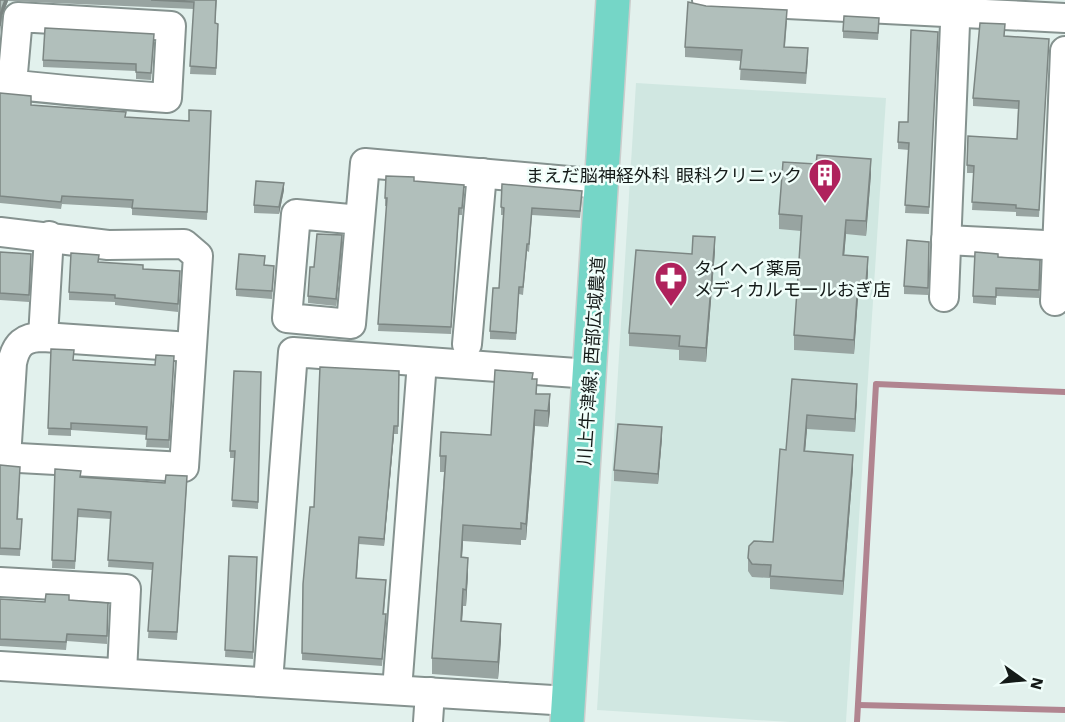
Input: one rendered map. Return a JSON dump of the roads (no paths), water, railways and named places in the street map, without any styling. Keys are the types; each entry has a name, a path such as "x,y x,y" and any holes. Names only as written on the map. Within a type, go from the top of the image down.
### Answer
{"main road":[{"name":"川上牛津線; 西部広域農道","path":"568,711 613,0"}],"street":[{"path":"707,0 959,7 1065,18"},
{"path":"944,297 955,24 959,7"},
{"path":"18,17 171,26 167,98 6,83 18,17"},
{"path":"1055,301 1061,246 1065,51"},
{"path":"360,220 365,163 602,184"},
{"path":"467,344 482,173"},
{"path":"0,232 49,236 108,245 184,244 198,256 190,347 184,467 3,457 15,350 31,337 190,347"},
{"path":"43,337 49,236"},
{"path":"946,240 1061,246"},
{"path":"268,682 292,352 590,374"},
{"path":"397,690 422,362"},
{"path":"0,582 126,589 122,673"},
{"path":"0,666 430,692 568,711"},
{"path":"428,722 430,692"}],"waterway":[{"path":"857,722 876,384 1065,392"},
{"path":"858,705 1065,710"}],"place":[{"name":"まえだ脳神経外科 眼科クリニック","path":"825,204"},
{"name":"タイヘイ薬局 メディカルモールおぎ店","path":"671,307"}]}
